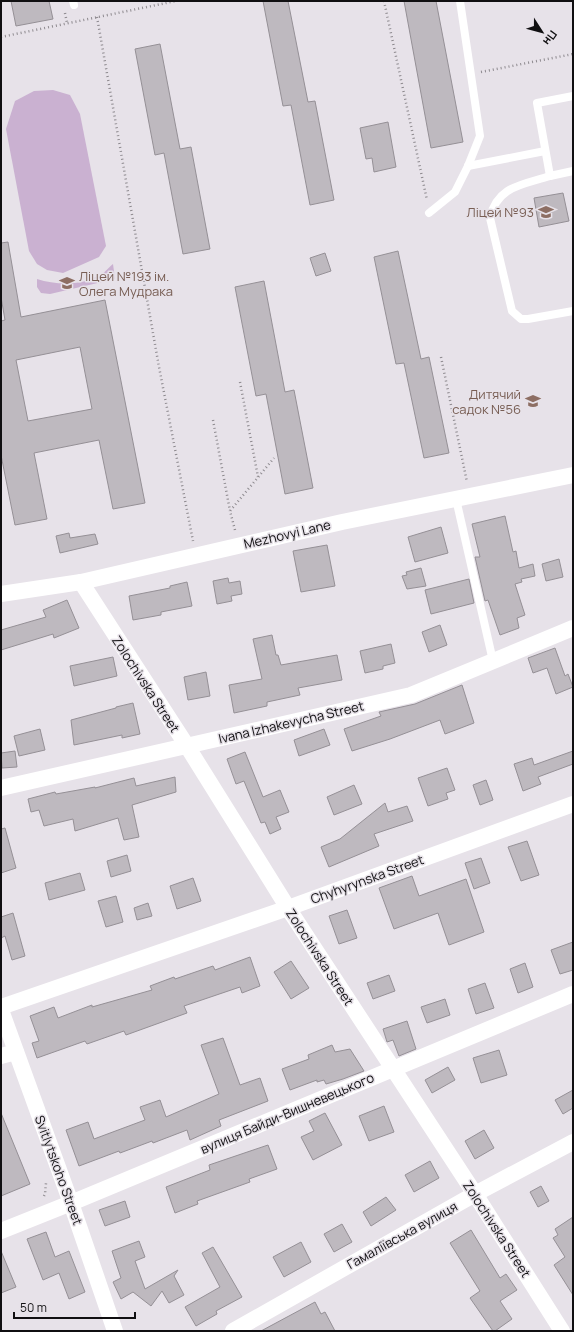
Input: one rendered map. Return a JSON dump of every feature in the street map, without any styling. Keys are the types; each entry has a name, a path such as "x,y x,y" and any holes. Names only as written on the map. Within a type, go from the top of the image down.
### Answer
{"street":[{"name":"Mezhovyi Lane","path":"1,594 81,582 342,522 573,475"},
{"name":"Zolochivska Street","path":"81,582 187,746 288,908 475,1194 562,1331"},
{"name":"Ivana Izhakevycha Street","path":"1,788 411,695 573,628"},
{"name":"Chyhyrynska Street","path":"1,1007 288,908 573,804"},
{"name":"вулиця Байди-Вишневецького","path":"1,1231 72,1203 573,994"},
{"name":"Svitlytskoho Street","path":"1,1010 8,1054 72,1203 115,1331"},
{"name":"Гамаліївська вулиця","path":"232,1331 475,1194 573,1142"}],"lane":[{"path":"429,213 455,192 468,166 480,136 460,1"},
{"path":"550,176 537,103 573,96"},
{"path":"468,166 545,151"},
{"path":"573,171 550,176 507,190 492,208 490,218 512,311 521,319 528,320 573,311"},
{"path":"456,499 493,661"}],"path":[{"path":"1,37 176,1"},
{"path":"384,1 429,213"},
{"path":"97,17 159,367 193,541"},
{"path":"471,74 573,54"},
{"path":"441,357 468,486"},
{"path":"240,382 258,477"},
{"path":"214,420 230,510 236,533"},
{"path":"230,510 274,458"}],"shaded area":[{"path":"53,90 70,95 80,114 106,246 99,257 63,273 47,270 37,264 29,251 6,129 15,101 34,91"},
{"path":"113,264 115,279 50,294 41,293 37,287 37,279 68,284 84,282 100,275"}],"building":[{"path":"11,1 49,1 53,19 16,26"},
{"path":"263,1 288,1 308,102 315,101 334,200 310,205 291,105 283,106"},
{"path":"404,1 436,1 463,142 431,148"},
{"path":"160,44 180,149 191,147 210,249 183,254 164,153 155,155 135,49"},
{"path":"388,122 396,167 374,172 372,158 366,159 360,128"},
{"path":"563,193 569,221 539,227 534,198"},
{"path":"8,242 21,317 105,300 145,503 113,509 99,440 34,453 47,519 15,525 1,455 1,321 5,320 1,297 1,243","holes":["80,347 92,409 28,421 16,360"]},
{"path":"398,251 421,359 429,357 449,453 424,458 404,363 396,364 374,257"},
{"path":"325,253 331,271 316,276 310,258"},
{"path":"264,281 285,392 294,390 313,488 285,494 266,394 256,396 235,287"},
{"path":"505,516 513,552 516,551 519,568 533,564 535,576 521,579 522,582 515,584 525,615 517,618 519,628 500,635 488,600 485,601 475,557 480,557 472,524"},
{"path":"441,527 448,553 415,562 408,537"},
{"path":"69,533 70,538 95,534 98,544 60,553 56,536"},
{"path":"327,545 335,586 301,592 293,551"},
{"path":"559,559 563,577 546,581 542,564"},
{"path":"421,568 426,586 407,589 402,576 407,575 406,572"},
{"path":"228,578 229,583 240,581 242,594 231,596 232,601 217,604 213,581"},
{"path":"469,579 474,603 431,614 425,590"},
{"path":"187,582 192,606 161,612 161,615 133,620 129,596 170,588 170,586"},
{"path":"67,600 79,628 54,638 53,634 1,650 1,630 46,617 43,610"},
{"path":"440,625 447,645 429,652 422,632"},
{"path":"272,635 276,655 278,655 281,665 337,655 342,680 298,688 300,695 267,702 267,706 234,713 229,685 262,679 253,639"},
{"path":"391,644 395,663 383,666 383,669 365,673 360,651"},
{"path":"555,648 565,676 568,674 573,687 556,694 547,668 533,673 528,658"},
{"path":"113,657 117,676 74,686 70,666"},
{"path":"206,672 210,696 188,700 184,677"},
{"path":"462,685 474,723 445,734 440,720 390,739 352,751 344,729 381,716 379,712 415,704"},
{"path":"133,703 140,734 122,738 122,735 74,745 71,720"},
{"path":"40,729 45,750 19,756 14,736"},
{"path":"324,729 330,745 299,756 294,740"},
{"path":"15,751 17,767 2,768 1,753"},
{"path":"573,751 573,764 538,777 541,784 523,791 514,764 532,758 534,765"},
{"path":"245,752 263,797 280,790 289,812 276,817 281,829 270,834 265,822 261,823 244,781 236,784 227,759"},
{"path":"447,768 455,790 446,793 448,799 428,806 418,778"},
{"path":"175,777 176,792 132,805 139,837 124,840 118,818 75,831 73,819 44,826 39,810 31,812 28,799 55,792 56,794 95,788 134,778 136,786"},
{"path":"486,780 493,800 480,805 473,785"},
{"path":"354,785 362,804 334,815 327,797"},
{"path":"385,803 388,812 407,806 413,821 374,834 379,846 329,867 321,847 340,839"},
{"path":"5,828 16,868 1,873 1,829"},
{"path":"527,841 539,875 521,881 508,847"},
{"path":"127,855 131,871 111,877 107,861"},
{"path":"481,858 490,883 474,889 465,863"},
{"path":"80,873 85,890 49,900 45,883"},
{"path":"412,876 419,896 466,879 484,932 449,945 438,913 394,929 379,888"},
{"path":"193,878 201,901 177,909 170,886"},
{"path":"116,896 123,922 106,927 98,901"},
{"path":"148,903 152,916 137,920 134,908"},
{"path":"347,910 357,938 339,944 329,916"},
{"path":"13,913 25,956 12,960 5,936 1,938 1,917"},
{"path":"573,942 573,970 560,974 551,950"},
{"path":"250,957 260,986 242,993 240,987 184,1006 187,1013 126,1035 124,1031 87,1044 85,1041 37,1058 32,1043 39,1041 30,1016 54,1007 58,1018 92,1005 92,1007 152,990 150,986 174,977 175,979 213,966 215,970"},
{"path":"291,961 309,988 291,999 274,972"},
{"path":"525,963 533,987 518,993 510,969"},
{"path":"389,975 395,991 373,999 367,983"},
{"path":"485,983 494,1008 476,1014 468,989"},
{"path":"445,999 450,1015 427,1023 421,1007"},
{"path":"407,1021 416,1049 399,1056 393,1040 387,1042 383,1029"},
{"path":"223,1038 240,1085 260,1078 268,1101 219,1120 221,1126 190,1140 187,1130 153,1143 152,1141 120,1153 119,1151 79,1166 66,1130 88,1122 94,1139 145,1120 140,1107 160,1100 166,1117 219,1094 201,1045"},
{"path":"332,1045 335,1052 350,1049 364,1071 326,1084 324,1080 317,1082 317,1080 290,1090 282,1069 309,1059 308,1055"},
{"path":"499,1050 507,1075 481,1083 473,1058"},
{"path":"448,1067 455,1080 432,1093 425,1080"},
{"path":"573,1090 573,1108 563,1114 555,1100"},
{"path":"384,1106 394,1132 369,1141 359,1116"},
{"path":"1,1113 30,1184 1,1196"},
{"path":"325,1113 342,1145 313,1160 301,1137 314,1131 309,1121"},
{"path":"484,1130 494,1148 475,1159 465,1141"},
{"path":"268,1145 277,1169 249,1179 250,1182 197,1201 198,1204 175,1213 166,1187 210,1170 209,1165"},
{"path":"430,1161 439,1178 414,1192 405,1175"},
{"path":"541,1186 549,1201 538,1207 530,1192"},
{"path":"386,1197 396,1210 371,1226 363,1212"},
{"path":"125,1201 130,1217 105,1226 99,1210"},
{"path":"573,1217 573,1295 554,1265 565,1257 553,1238 558,1235 555,1229"},
{"path":"342,1224 352,1242 334,1252 324,1234"},
{"path":"471,1230 500,1278 506,1274 517,1290 500,1301 512,1319 495,1331 493,1331 470,1298 480,1291 450,1243"},
{"path":"46,1232 55,1257 69,1251 85,1292 69,1299 59,1273 43,1280 27,1239"},
{"path":"139,1241 145,1257 135,1261 145,1289 178,1270 174,1276 184,1295 169,1303 162,1291 151,1306 133,1292 121,1299 113,1282 121,1278 112,1251"},
{"path":"301,1242 311,1262 284,1277 273,1257"},
{"path":"213,1247 242,1297 216,1311 217,1314 196,1326 185,1307 220,1287 202,1253"},
{"path":"1,1251 16,1287 1,1293"},
{"path":"315,1302 321,1314 325,1312 335,1331 261,1331"}],"place":[{"name":"Ліцей №93","path":"546,212"},
{"name":"Ліцей №193 ім. Олега Мудрака","path":"67,283"},
{"name":"Дитячий садок №56","path":"533,401"}]}
